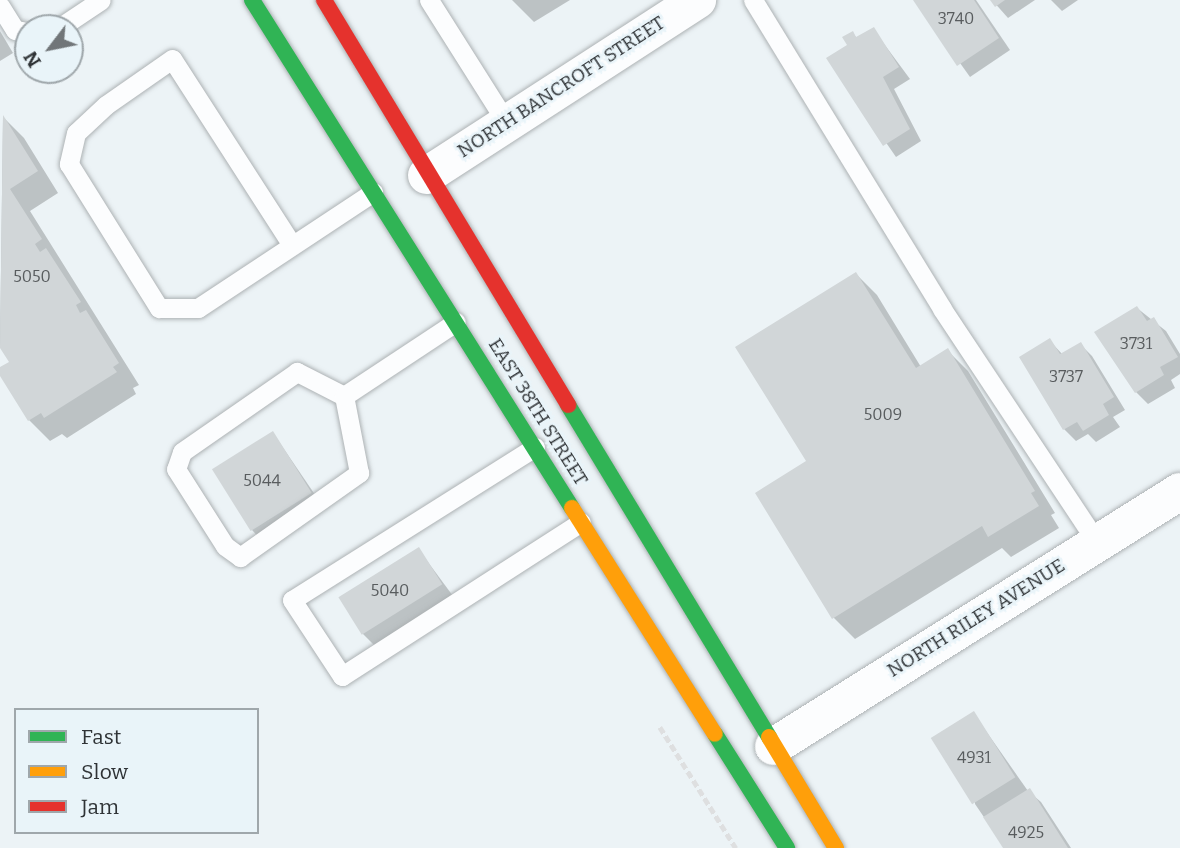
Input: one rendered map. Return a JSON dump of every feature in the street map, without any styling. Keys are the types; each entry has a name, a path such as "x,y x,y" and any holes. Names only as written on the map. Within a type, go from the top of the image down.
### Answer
{"main road":[{"name":"EAST 38TH STREET","path":"252,0 787,848"},
{"name":"EAST 38TH STREET","path":"324,0 426,175 836,848"}],"street":[{"name":"NORTH BANCROFT STREET","path":"426,175 697,0"},
{"name":"NORTH RILEY AVENUE","path":"773,747 1180,491"}],"lane":[{"path":"80,14 101,0"},
{"path":"429,0 506,122"},
{"path":"753,0 942,309 1097,542"},
{"path":"0,6 14,28"},
{"path":"292,245 173,59 106,105 76,133 69,164 159,309 198,308 373,192"},
{"path":"344,396 456,322"},
{"path":"297,372 344,396 359,473 240,557 225,546 176,469 182,452 297,372"},
{"path":"535,447 292,600 342,676 581,522"}],"building":[{"path":"913,0 974,0 999,38 957,66"},
{"path":"990,0 1005,0 995,7"},
{"path":"874,27 899,67 883,77 910,129 883,146 826,58 847,45 842,37 853,31 856,37"},
{"path":"3,115 38,171 10,189 42,239 35,244 40,252 46,248 81,302 76,305 80,313 86,310 119,363 113,367 117,372 44,418 41,413 28,421 0,376 0,367 9,362 0,348"},
{"path":"856,272 916,368 948,348 1035,491 1031,493 1039,506 988,537 982,526 832,619 755,493 806,461 735,347"},
{"path":"1137,306 1147,321 1154,317 1178,357 1160,367 1164,375 1135,393 1094,332"},
{"path":"1050,338 1060,354 1081,342 1114,397 1103,404 1109,415 1083,431 1077,422 1063,430 1019,357"},
{"path":"273,431 312,493 251,531 212,469"},
{"path":"419,547 442,584 362,635 338,597"},
{"path":"974,711 1015,777 972,804 931,738"},
{"path":"1030,788 1068,848 1003,848 983,817"}],"traffic: fast":[{"path":"252,0 572,508"},
{"path":"568,405 769,737"},
{"path":"715,734 787,848"}],"traffic: slow":[{"path":"572,508 715,734"},
{"path":"769,737 836,848"}],"traffic: jam":[{"path":"324,0 568,405"}]}
